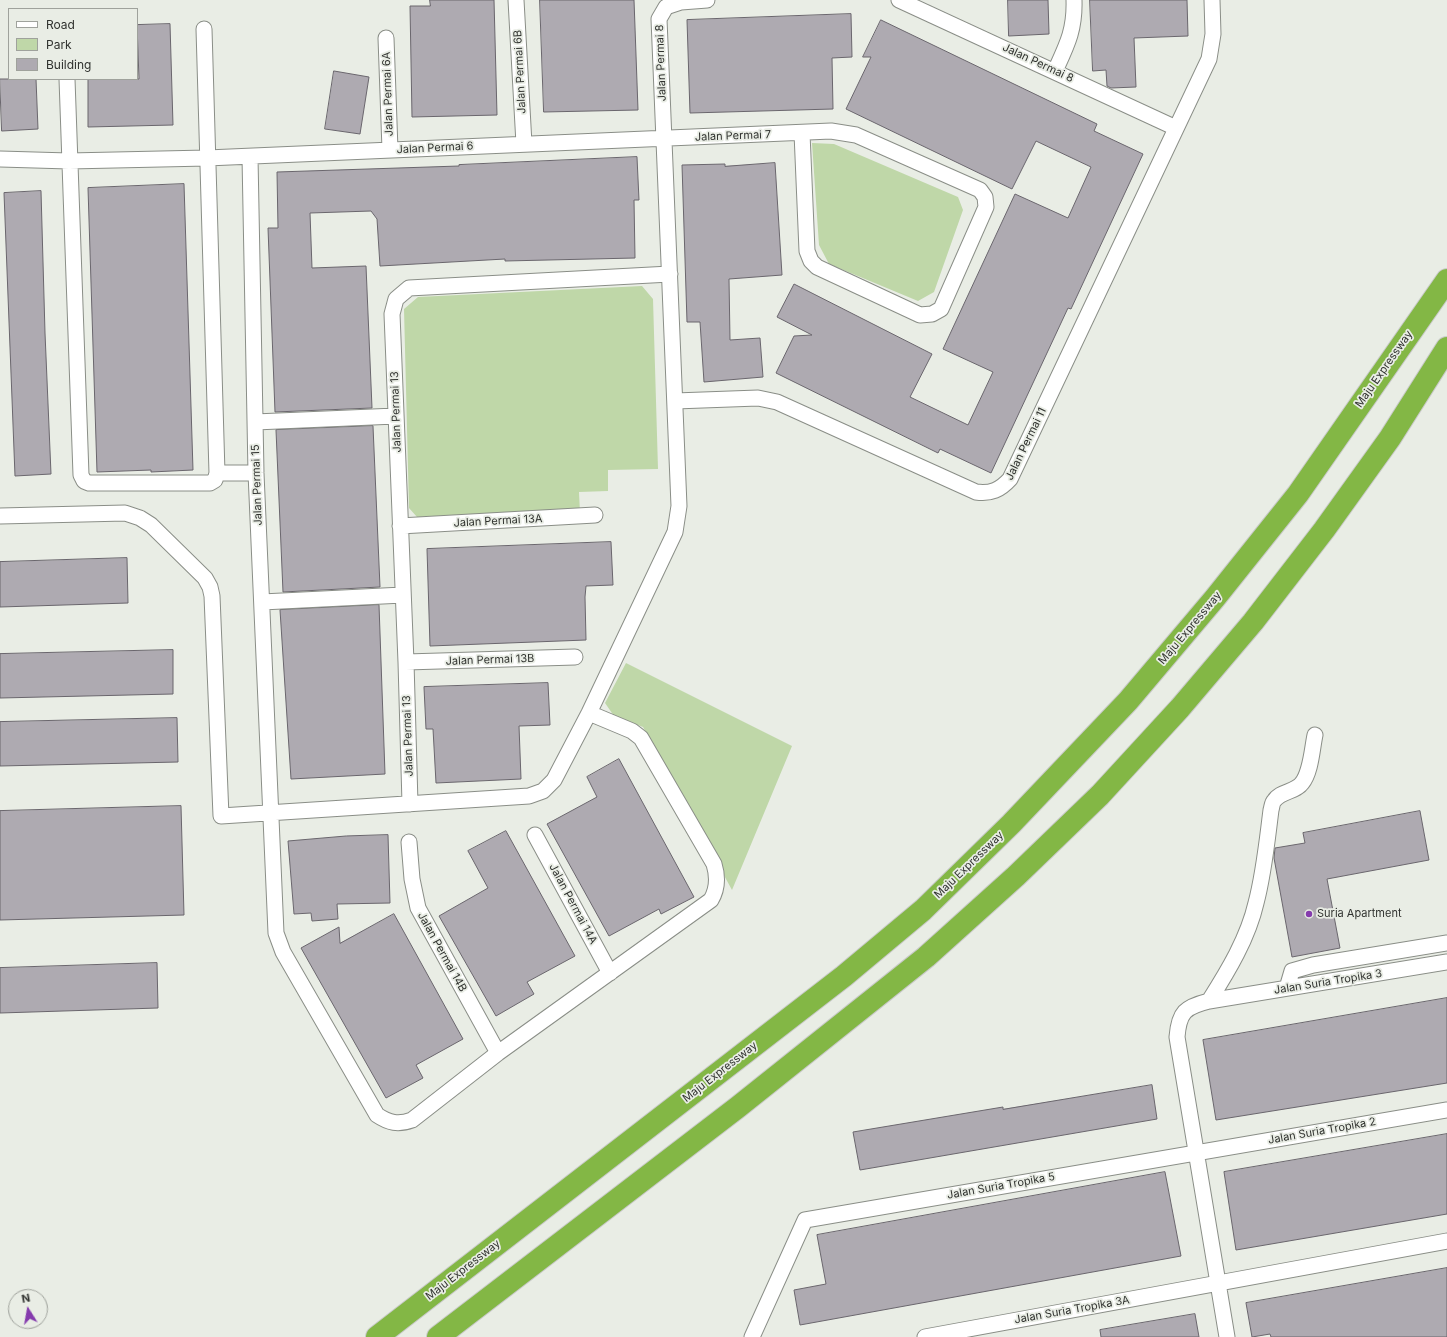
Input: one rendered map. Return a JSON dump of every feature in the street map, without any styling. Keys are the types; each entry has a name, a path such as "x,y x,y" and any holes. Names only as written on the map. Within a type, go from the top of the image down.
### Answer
{"highway":[{"name":"Maju Expressway","path":"377,1337 844,976 923,910 1011,824 1067,767 1128,701 1215,598 1298,494 1447,280"},
{"path":"438,1337 738,1107 926,957 1016,876 1100,795 1180,708 1253,622 1324,530 1390,438 1447,348"}],"street":[{"name":"Jalan Permai 6B","path":"516,0 524,144"},
{"name":"Jalan Permai 8","path":"664,139 659,19 666,7 681,2 707,0"},
{"name":"Jalan Permai 8","path":"899,0 921,4 1055,71 1176,128"},
{"path":"1055,71 1070,37 1074,13 1074,0"},
{"name":"Jalan Permai 11","path":"675,401 758,398 777,402 976,492 986,493 995,491 1003,486 1010,479 1209,59 1213,34 1212,0"},
{"path":"66,80 81,475 84,481 89,483 210,483 215,480 217,473 204,29"},
{"name":"Jalan Permai 6A","path":"386,38 390,150"},
{"name":"Jalan Permai 7","path":"664,139 831,131 856,135 980,190 985,198 986,207 941,309 932,314 920,315 816,267 811,261 807,251 802,133"},
{"name":"Jalan Permai 6","path":"0,159 69,161 207,158 664,139"},
{"path":"0,516 125,513 140,518 151,525 205,578 210,586 212,596 221,816 271,814 529,796 543,791 554,780 589,712 675,532 679,506 664,139"},
{"name":"Jalan Permai 15","path":"250,156 256,473 276,933 283,952 377,1115 384,1120 393,1123 403,1123 412,1120 498,1054 711,900 717,883 717,874 714,864 641,738 632,731 589,712"},
{"name":"Jalan Permai 13","path":"410,804 406,662 392,314 396,299 409,288 670,274"},
{"path":"255,422 396,416"},
{"path":"217,473 256,473"},
{"name":"Jalan Permai 13A","path":"400,526 595,515"},
{"path":"262,602 403,595"},
{"name":"Jalan Permai 13B","path":"406,662 575,657"},
{"path":"1209,1001 1226,975 1245,934 1256,904 1271,810 1274,801 1279,796 1294,790 1302,784 1307,774 1315,735"},
{"name":"Jalan Permai 14A","path":"535,836 610,973"},
{"name":"Jalan Permai 14B","path":"409,842 412,879 418,908 498,1054"},
{"path":"1287,988 1292,971 1313,965 1447,943"},
{"name":"Jalan Suria Tropika 3","path":"1227,1337 1177,1037 1178,1023 1184,1012 1193,1005 1209,1001 1447,962"},
{"name":"Jalan Suria Tropika 2","path":"1196,1153 1447,1110"},
{"name":"Jalan Suria Tropika 5","path":"752,1337 805,1220 1196,1153"},
{"name":"Jalan Suria Tropika 3A","path":"925,1337 1447,1241"}],"green space":[{"path":"812,143 834,144 958,197 963,210 934,292 918,301 829,264 819,245"},
{"path":"642,286 653,299 658,469 608,470 608,491 579,492 580,513 417,517 409,508 404,309 418,297"},
{"path":"626,663 792,746 732,890 643,727 614,716 605,703"}],"building":[{"path":"430,0 494,0 497,115 412,117 410,6 430,6"},
{"path":"540,0 634,0 638,110 544,112"},
{"path":"1008,0 1048,0 1049,34 1009,36"},
{"path":"1090,0 1187,0 1188,36 1134,38 1136,87 1111,88 1107,86 1106,70 1093,71"},
{"path":"851,14 852,57 832,58 833,109 690,113 687,20"},
{"path":"881,20 1097,124 1094,131 1143,154 1071,309 1068,308 991,473 940,449 938,453 776,373 794,336 812,335 777,317 794,284 932,354 910,397 968,425 993,372 943,349 1015,194 1068,218 1091,167 1036,141 1012,189 846,109 871,57 863,57"},
{"path":"170,24 173,125 88,127 88,80 139,79 138,25"},
{"path":"334,71 369,77 360,134 325,129"},
{"path":"0,79 36,80 38,129 2,131"},
{"path":"637,157 639,200 634,200 635,258 505,261 505,259 380,266 377,219 371,211 310,213 312,268 366,266 372,408 275,412 268,228 278,228 277,172 459,166"},
{"path":"775,163 782,275 729,279 730,340 760,338 763,377 704,382 700,322 687,322 682,165 725,164 725,166"},
{"path":"184,184 193,470 97,472 88,188"},
{"path":"41,191 51,474 15,476 4,193"},
{"path":"373,426 380,587 283,592 276,430"},
{"path":"611,542 613,585 586,586 586,640 430,646 427,549"},
{"path":"127,558 128,603 0,607 0,562"},
{"path":"379,605 385,774 291,779 280,610"},
{"path":"173,650 173,694 0,698 0,654"},
{"path":"548,683 550,725 519,726 521,779 436,783 433,729 426,729 424,687"},
{"path":"177,718 178,762 0,766 0,722"},
{"path":"619,759 694,897 661,914 659,909 609,936 547,824 597,797 587,777"},
{"path":"181,806 184,915 0,920 0,811"},
{"name":"Suria Apartment","path":"1420,811 1429,860 1327,879 1340,948 1292,957 1274,858 1275,848 1305,843 1303,833"},
{"path":"506,831 575,956 527,982 534,994 496,1016 439,916 488,888 468,851"},
{"path":"388,835 390,903 337,904 338,919 312,921 311,913 294,914 288,841 346,836"},
{"path":"394,914 463,1039 416,1065 423,1078 386,1098 301,948 339,927 340,943"},
{"path":"157,963 158,1008 0,1013 0,968"},
{"path":"1447,998 1447,1083 1216,1120 1203,1040"},
{"path":"1152,1085 1157,1119 860,1170 853,1132 1003,1107 1003,1109"},
{"path":"1447,1134 1447,1214 1236,1250 1224,1172"},
{"path":"1165,1172 1181,1256 800,1325 794,1290 826,1284 817,1235"},
{"path":"1447,1268 1447,1337 1271,1337 1270,1334 1252,1337 1246,1303"},
{"path":"1195,1314 1199,1337 1101,1337 1100,1330"}],"place":[{"name":"Suria Apartment","path":"1309,914"}]}
